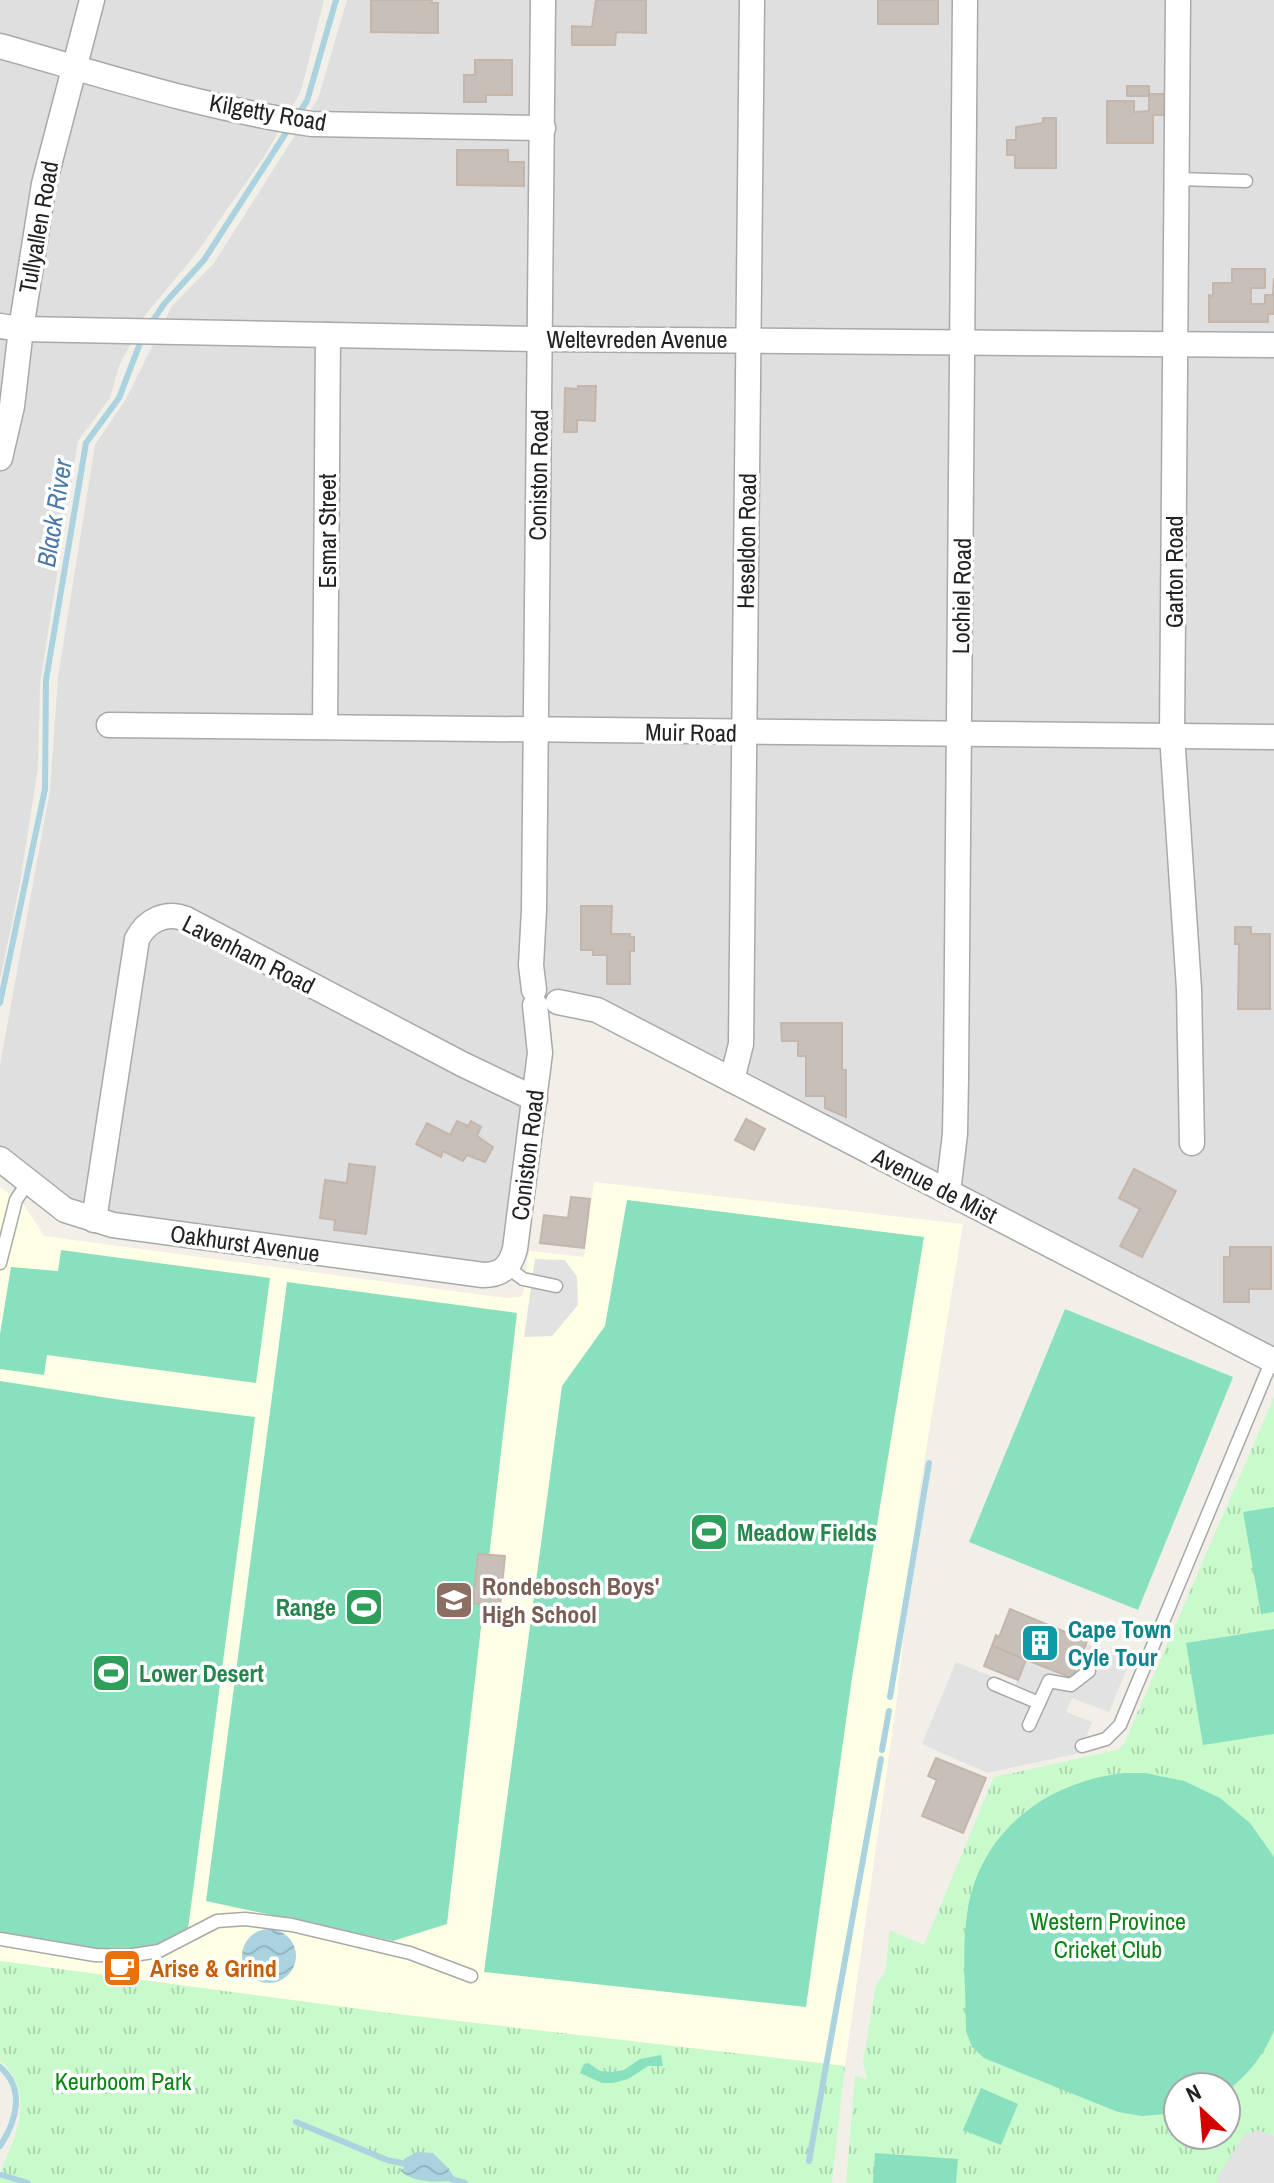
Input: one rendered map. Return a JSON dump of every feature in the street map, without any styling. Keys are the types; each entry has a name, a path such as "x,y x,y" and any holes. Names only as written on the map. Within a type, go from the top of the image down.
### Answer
{"street":[{"name":"Tullyallen Road","path":"0,458 12,406 11,327 73,66 92,0"},
{"name":"Coniston Road","path":"507,1267 515,1249 547,997 531,973 543,0"},
{"name":"Heseldon Road","path":"732,1080 741,1044 752,0"},
{"name":"Lochiel Road","path":"948,1192 956,1120 965,0"},
{"name":"Garton Road","path":"1178,0 1172,735 1179,799 1189,989 1192,1143"},
{"name":"Kilgetty Road","path":"0,46 138,86 276,119 312,124 543,128"},
{"name":"Weltevreden Avenue","path":"11,327 540,339 1274,345"},
{"name":"Esmar Street","path":"325,727 328,335"},
{"name":"Muir Road","path":"109,725 1274,737"},
{"name":"Lavenham Road","path":"94,1220 137,939 153,920 164,916 186,919 535,1099"},
{"name":"Avenue de Mist","path":"547,997 581,997 597,1010 1273,1360"},
{"name":"Oakhurst Avenue","path":"0,1159 65,1210 94,1220 483,1275 498,1273 507,1267"}],"lane":[{"path":"1177,179 1246,181"},
{"path":"0,1263 16,1200 28,1182"},
{"path":"507,1267 523,1279 556,1286"},
{"path":"1082,1746 1106,1739 1120,1725 1273,1360"},
{"path":"1029,1725 1049,1681 1071,1685 1089,1671"},
{"path":"994,1684 1039,1703"},
{"path":"0,1939 95,1955 127,1956 159,1951 217,1921 245,1919 292,1925 410,1953 471,1976"}],"shaded area":[{"path":"0,0 324,0 301,91 264,157 195,255 146,314 119,366 110,398 78,441 40,684 38,768 19,889 0,980"},
{"path":"347,0 1274,0 1274,1361 635,1031 550,1009 545,1020 507,1267 113,1225 0,1159 0,1065 50,790 58,677 95,445 126,399 172,306 214,263 318,99"},
{"name":"Rondebosch Boys' High School","path":"594,1182 963,1224 919,1493 896,1706 845,2066 397,2014 0,1961 0,1187 24,1205 44,1236 505,1298 523,1294 529,1251 584,1257"},
{"path":"535,1259 565,1260 577,1277 578,1305 552,1336 524,1337"},
{"path":"1086,1644 1130,1661 1109,1712 1072,1698 1066,1712 1092,1722 1080,1753 987,1773 922,1744 956,1662 1015,1686 1026,1660 1072,1678"},
{"path":"1258,2130 1274,2136 1274,2183 1217,2183 1234,2151 1242,2151 1244,2135"}],"green space":[{"name":"Meadow Fields","path":"627,1200 924,1237 852,1678 806,2007 484,1972 562,1386 605,1326"},
{"path":"61,1250 270,1278 256,1383 47,1355 44,1375 0,1369 0,1334 11,1267 58,1271"},
{"name":"Range","path":"287,1282 517,1313 447,1924 393,1941 206,1901"},
{"path":"1065,1309 1233,1377 1138,1610 969,1542"},
{"name":"Lower Desert","path":"0,1381 255,1417 188,1929 155,1946 138,1950 99,1951 0,1935"},
{"name":"Western Province Cricket Club","path":"1274,1397 1274,2183 846,2183 855,2076 867,2079 863,2062 876,1984 885,1973 890,1930 924,1945 994,1777 1117,1750 1124,1744"},
{"path":"1274,1507 1274,1612 1261,1614 1243,1512"},
{"path":"1274,1629 1274,1734 1203,1745 1186,1643"},
{"path":"1145,1773 1184,1781 1220,1798 1250,1823 1274,1857 1274,2030 1265,2048 1242,2078 1242,2071 1162,2071 1162,2114 1142,2116 1118,2112 984,2058 972,2047 966,2031 966,1923 976,1880 988,1855 1023,1814 1045,1798 1096,1778"},
{"name":"Keurboom Park","path":"0,1961 397,2014 845,2066 832,2183 0,2183 2,2168 17,2129 20,2104 16,2081 0,2060"},
{"path":"661,2055 663,2066 648,2066 628,2079 613,2083 602,2083 580,2073 584,2064 588,2063 600,2071 612,2072 624,2070 640,2059"},
{"path":"981,2088 1018,2104 1001,2145 963,2130"},
{"path":"875,2153 958,2159 956,2183 873,2183"}],"water":[{"path":"269,1929 288,1937 296,1956 288,1975 269,1983 250,1975 242,1956 250,1937"},
{"path":"417,2152 433,2153 456,2180 426,2181 405,2174 400,2170 404,2168 404,2159"}],"building":[{"path":"371,0 432,0 431,3 438,3 438,33 371,32"},
{"path":"596,0 646,0 646,33 616,32 615,45 572,45 572,26 592,27"},
{"path":"878,0 938,0 938,24 878,24"},
{"path":"475,60 512,60 512,95 486,95 486,102 464,102 464,75 475,75"},
{"path":"1127,86 1149,86 1149,94 1165,94 1165,115 1153,115 1153,143 1107,143 1107,101 1134,101 1134,112 1149,111 1149,96 1127,96"},
{"path":"1043,118 1056,118 1056,168 1015,168 1015,155 1007,155 1007,140 1016,140 1016,127 1043,123"},
{"path":"457,150 508,150 508,162 524,162 524,186 457,185"},
{"path":"1232,269 1265,269 1265,288 1251,288 1251,304 1265,304 1265,295 1273,295 1274,278 1274,314 1268,314 1268,322 1209,322 1209,295 1213,296 1213,283 1232,283"},
{"path":"578,386 596,386 595,421 577,420 577,432 564,432 565,388 578,389"},
{"path":"581,906 612,906 611,934 630,934 634,937 634,951 630,951 630,984 607,984 607,955 593,955 593,950 581,950"},
{"path":"1235,927 1251,927 1251,934 1270,934 1270,1009 1238,1009 1239,944 1235,944"},
{"path":"781,1023 842,1023 846,1117 825,1108 825,1096 806,1096 806,1056 798,1056 798,1041 782,1041"},
{"path":"746,1119 765,1129 754,1150 735,1140"},
{"path":"457,1121 468,1126 471,1121 481,1127 477,1136 493,1147 485,1162 467,1155 463,1161 443,1151 441,1157 416,1144 427,1123 450,1135"},
{"path":"349,1164 375,1167 366,1234 334,1230 335,1220 320,1218 325,1180 347,1183"},
{"path":"1134,1169 1176,1191 1142,1257 1120,1246 1140,1209 1119,1198"},
{"path":"571,1197 590,1199 584,1248 540,1243 544,1215 568,1218"},
{"path":"1230,1247 1271,1247 1271,1289 1249,1289 1249,1302 1224,1302 1224,1257 1230,1257"},
{"path":"478,1554 505,1556 500,1606 473,1603"},
{"name":"Cape Town Cyle Tour","path":"1010,1609 1087,1641 1072,1678 992,1646"},
{"path":"992,1646 1026,1660 1018,1680 984,1666"},
{"path":"936,1758 986,1778 963,1833 922,1816 937,1780 928,1776"}],"waterway":[{"name":"Black River","path":"297,116 307,101 336,0"},
{"name":"Black River","path":"150,325 164,304 204,260 291,125"},
{"name":"Black River","path":"0,1003 45,789 46,680 86,443 119,398 142,338"},
{"path":"890,1697 929,1463"},
{"path":"882,1750 889,1711"},
{"path":"809,2161 881,1759"},
{"name":"Black River","path":"0,2067 8,2076 16,2095 14,2116 0,2146"},
{"path":"296,2122 387,2160 410,2165"},
{"path":"2,2175 28,2183"},
{"path":"451,2179 465,2183"}],"place":[{"name":"Meadow Fields","path":"709,1532"},
{"name":"Rondebosch Boys' High School","path":"454,1600"},
{"name":"Range","path":"364,1607"},
{"name":"Cape Town Cyle Tour","path":"1040,1643"},
{"name":"Lower Desert","path":"111,1673"},
{"name":"Arise & Grind","path":"122,1968"}]}
